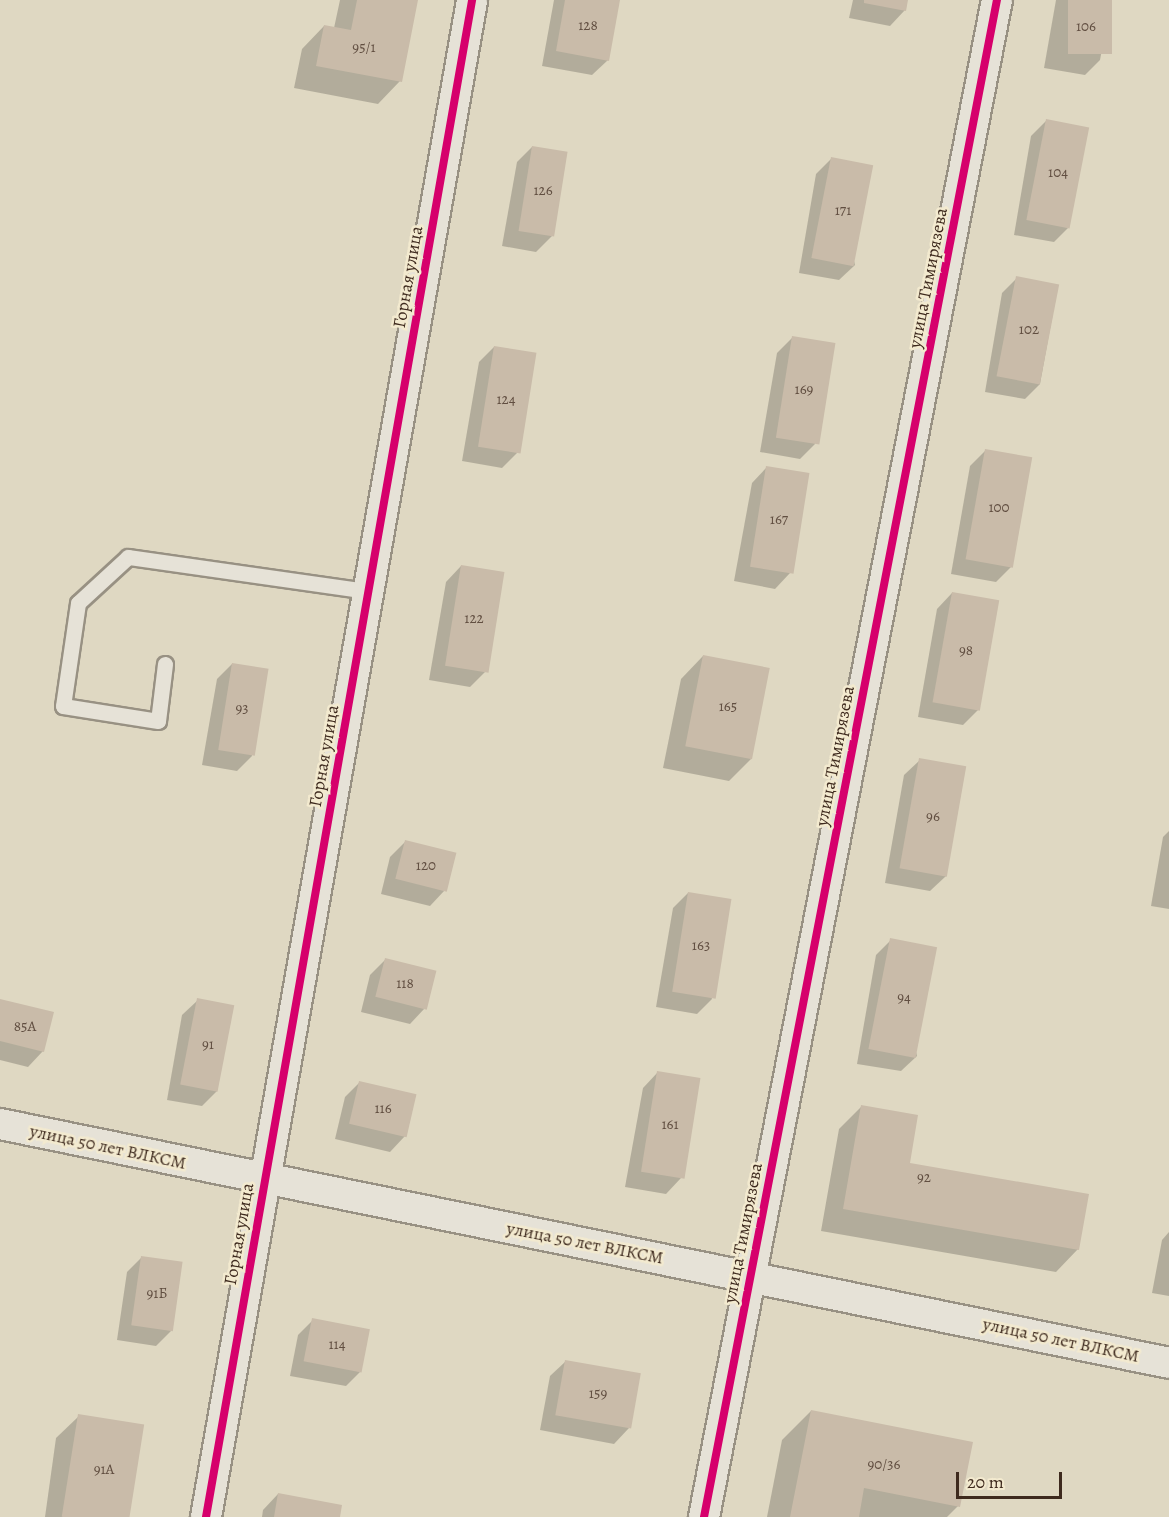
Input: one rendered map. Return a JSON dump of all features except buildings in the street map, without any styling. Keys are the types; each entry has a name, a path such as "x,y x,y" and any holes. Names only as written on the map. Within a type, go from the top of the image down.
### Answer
{"street":[{"name":"Горная улица","path":"206,1517 472,0"},
{"name":"улица Тимирязева","path":"704,1517 997,0"},
{"name":"улица 50 лет ВЛКСМ","path":"0,1124 264,1180 750,1275 1169,1363"}],"lane":[{"path":"165,664 158,721 63,706 78,603 128,557 368,591"}],"cycle path":[{"path":"206,1517 472,0"},
{"path":"704,1517 997,0"}]}
